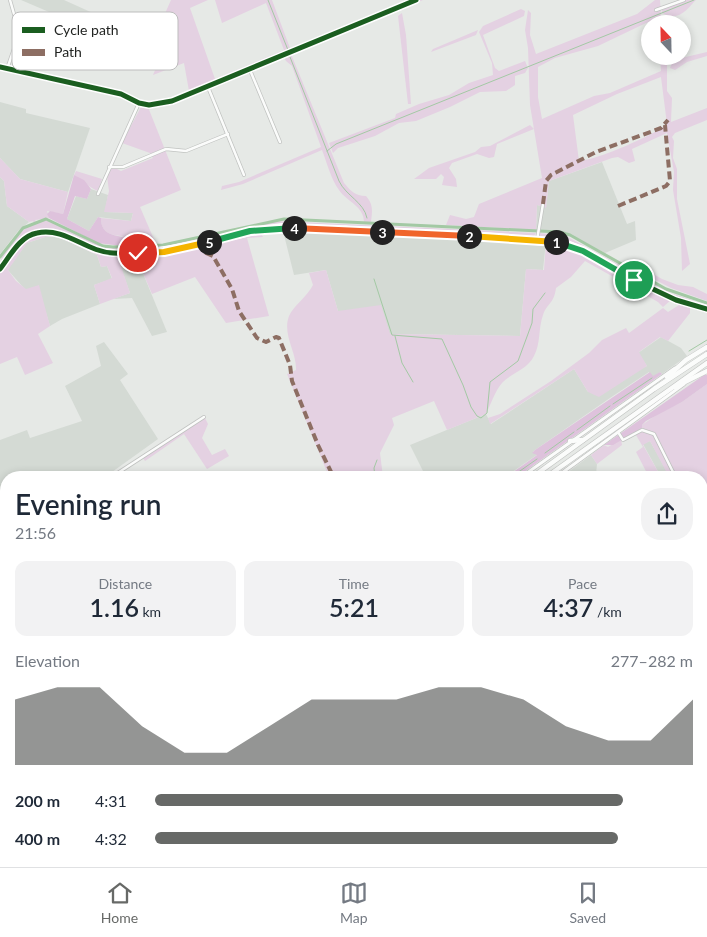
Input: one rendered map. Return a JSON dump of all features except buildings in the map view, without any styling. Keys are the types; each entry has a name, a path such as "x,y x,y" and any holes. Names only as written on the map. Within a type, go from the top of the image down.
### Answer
{"highway":[{"path":"654,389 686,360 707,347"},
{"path":"541,471 654,389 707,354"},
{"path":"692,379 705,365"},
{"path":"555,471 663,392 705,365"},
{"path":"663,392 707,371"},
{"path":"570,442 584,439"}],"street":[{"path":"0,67 121,94 139,103 160,104 208,87 416,0"},
{"path":"656,10 684,0"},
{"path":"7,69 12,55"},
{"path":"250,69 280,142"},
{"path":"208,87 244,175"},
{"path":"98,194 139,103"},
{"path":"109,167 123,167 166,149 186,151 228,134"},
{"path":"538,239 543,204"},
{"path":"0,269 24,240 32,234 46,232 61,233 94,248 112,253 164,252 250,231 282,227 538,239 574,247 676,300 707,309"},
{"path":"530,471 686,360"},
{"path":"564,471 692,379"},
{"path":"121,471 204,417"},
{"path":"618,432 623,440 642,430 654,434 672,471"}],"shaded area":[{"path":"21,0 64,0 91,12 49,12"},
{"path":"171,0 208,0 190,8 215,79 284,50 266,3 222,23 215,0 272,0 290,48 408,0 423,0 291,54 344,183 359,195 366,196 370,202 372,209 371,222 364,222 358,208 336,186 322,150 243,184 221,190 222,186 239,182 321,147 292,66 282,54 189,91 184,63 178,65 178,12 166,12"},
{"path":"655,0 660,0 661,15 641,15 641,25 598,46 555,58 538,67 538,97 542,119 594,96 610,93 661,71 661,65 667,65 667,91 672,98 671,122 707,108 707,120 675,133 672,137 674,141 673,158 677,169 677,199 690,264 682,271 681,238 673,190 674,172 667,133 632,149 635,161 629,163 618,157 612,158 549,181 546,208 537,205 536,230 446,225 450,215 466,219 474,217 479,204 542,178 530,105 528,48 525,30 528,10 531,13 530,35 536,54 637,14","holes":["661,77 667,124 624,147 597,157 579,161 573,115 617,94"]},
{"path":"687,0 696,0 682,14 668,15 662,13 662,10"},
{"path":"521,9 525,11 524,16 483,35 495,68 499,71 525,61 528,68 525,73 515,76 515,85 506,91 480,92 416,121 399,123 375,136 338,148 333,153 329,143 395,118 396,114 419,104 449,95 469,83 493,75 492,63 479,32 483,26"},
{"path":"402,13 406,35 411,104 408,104 398,16"},
{"path":"478,30 476,35 431,52 433,49"},
{"path":"707,52 707,56 691,61 691,56"},
{"path":"671,65 682,65 675,70 670,68"},
{"path":"155,70 166,70 153,75"},
{"path":"0,102 26,109 26,113 90,128 68,192 20,179 0,158"},
{"path":"142,105 148,107 181,190 140,207 156,244 128,247 130,244 122,236 110,234 104,230 101,218 131,221 133,213 104,212 109,191 107,176 111,166 121,171 153,158 150,153 122,143"},
{"path":"530,125 534,129 497,144 494,157 489,158 477,154 452,163 449,168 456,179 457,187 442,185 444,177 441,174 436,179 414,179 429,168 475,152 481,147 490,146"},
{"path":"0,158 20,179 68,192 63,214 47,211 49,218 35,220 36,222 49,220 103,247 162,246 275,221 536,233 533,238 382,230 354,228 346,225 335,227 283,226 240,231 208,241 161,250 114,252 93,247 55,230 36,231 25,236 0,267 7,247 23,230 34,223 33,221 29,222 7,206 4,181 0,177"},
{"path":"602,162 627,224 635,221 636,240 605,253 566,232 536,230 537,205 546,207 549,181"},
{"path":"76,171 102,179 98,191 74,175"},
{"path":"74,175 84,180 91,189 87,199 75,196 67,219 89,231 98,217 101,218 106,232 129,239 128,247 98,243 49,218 47,214 50,211 63,214"},
{"path":"0,177 4,181 7,206 29,222 18,231 0,254"},
{"path":"91,189 108,195 105,212 133,213 131,221 98,217 89,231 67,219 76,196 87,199"},
{"path":"282,227 546,241 543,270 526,269 520,336 390,334 338,311 326,270 294,275"},
{"path":"260,232 263,237 247,238 269,316 226,323 195,277 152,294 140,266 139,257 118,257 130,293 100,304 94,285 112,278 107,266 101,267 97,255 57,236 45,237 27,243 8,270 16,281 26,289 39,285 50,326 38,334 53,363 25,375 17,357 0,364 0,273 29,237 55,233 94,252 139,255 183,250"},
{"path":"539,233 566,236 671,293 707,305 707,309 671,296 573,246 541,238"},
{"path":"57,236 97,255 101,267 107,266 112,279 94,285 100,304 62,319 50,326 46,313 7,269 27,243 45,237"},
{"path":"546,243 563,245 577,250 671,300 663,307 658,302 585,261 571,277 556,288 554,297 543,315 538,346 534,356 527,365 502,383 486,414 447,430 434,401 392,418 394,425 380,453 382,471 327,471 287,374 296,370 296,363 288,337 287,323 291,312 313,285 309,273 326,270 338,311 381,305 390,334 520,336 526,269 544,270"},
{"path":"117,257 140,257 140,266 167,332 152,336 132,298 113,299 130,293"},
{"path":"650,272 662,279 678,285 693,287 707,294 707,301 671,288 648,276"},
{"path":"679,305 690,308 690,313 668,341 660,337 639,352 647,366 599,397 588,392 574,369 490,424 488,418 500,414 551,381 589,353 602,340 626,328 629,333 663,308 668,312"},
{"path":"661,337 681,348 687,356 662,374 660,372 653,377 649,372 535,450 533,452 538,454 514,471 423,471 410,445 486,414 491,424 574,369 588,392 647,366 638,353"},
{"path":"104,342 128,374 120,380 158,439 113,471 0,471 0,440 27,430 30,438 82,421 65,386 101,366 96,346"},
{"path":"650,372 653,376 660,372 662,374 525,471 515,471 537,455 532,453"},
{"path":"704,375 707,375 707,384 682,402 646,421 642,428 613,445 604,445"},
{"path":"707,384 707,471 674,471 655,433 642,428 642,425 659,413 682,402"},
{"path":"205,418 208,424 202,438 212,455 225,449 229,456 207,469 184,434 145,461 143,458"},
{"path":"643,431 653,435 671,471 666,471 650,441 643,445 658,471 646,471 636,452 643,447 636,435"},
{"path":"621,439 622,445 597,464 591,455 604,445 608,447"},
{"path":"650,441 667,471 658,471 643,444"},
{"path":"591,455 597,464 596,471 569,471"}],"waterway":[{"path":"268,0 288,50"},
{"path":"327,151 336,144 694,0"},
{"path":"290,57 339,181 346,191 359,203 367,218"},
{"path":"0,257 23,228 46,219 103,246 113,247 163,245 284,219 560,232 570,235 666,289 707,303"},
{"path":"374,279 392,335 442,339 471,407 477,416 481,418 487,413 490,382 518,361 532,323 533,309 545,293"},
{"path":"395,336 402,363 413,382"},
{"path":"689,351 707,340"},
{"path":"613,404 652,378"},
{"path":"577,430 610,406"},
{"path":"545,453 574,432"},
{"path":"520,471 537,459"},
{"path":"374,471 377,460"}],"marked path":[{"path":"543,204 546,181 551,175 596,152 661,128 668,120"},
{"path":"618,206 666,186 670,181 665,125"},
{"path":"207,242 204,252 213,256 232,289 239,311 257,338 266,342 276,337 279,338 290,365 292,381 331,471"}],"cycle path":[{"path":"13,70 121,94 139,103 149,105 172,101 416,0"},
{"path":"0,67 12,70"},
{"path":"0,269 25,238 37,233 47,232 67,236 94,249 113,253 135,253 177,248 282,227 483,236 567,244 676,300 707,309"}],"route":[{"path":"138,253 164,252 250,231 282,227 444,234 538,240 566,244 583,251 634,280"}]}
